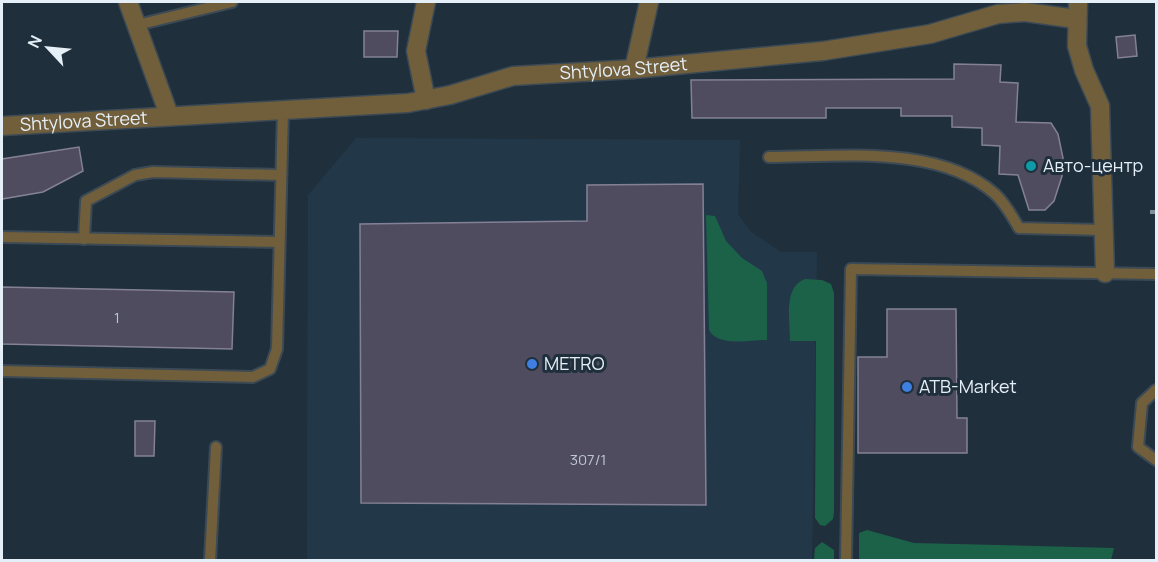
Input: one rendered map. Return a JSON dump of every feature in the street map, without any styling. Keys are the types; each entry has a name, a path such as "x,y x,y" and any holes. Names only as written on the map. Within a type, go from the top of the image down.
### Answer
{"street":[{"name":"Shtylova Street","path":"128,2 168,116"},
{"path":"426,2 416,51 426,100"},
{"path":"634,69 649,2"},
{"name":"Shtylova Street","path":"2,126 426,100 513,76 634,69 823,51 930,34 998,14 1077,10"},
{"path":"1077,10 1077,46 1083,70 1101,106 1105,273"}],"lane":[{"path":"137,25 232,2"},
{"path":"2,371 253,377 263,375 270,369 275,360 282,110"},
{"path":"769,157 909,158 958,172 980,183 996,195 1019,228 1104,230"},
{"path":"84,239 86,201 135,175 153,172 281,175"},
{"path":"2,237 279,242"},
{"path":"846,561 851,269 1156,274"},
{"path":"1156,390 1142,403 1138,447 1156,460"},
{"path":"210,561 216,447"}],"path":[{"path":"1150,212 1156,212"}],"shaded area":[{"path":"356,138 740,140 738,214 751,232 781,252 817,252 812,560 307,560 308,195"}],"green space":[{"path":"706,215 715,216 726,241 742,258 762,271 767,283 767,340 727,341 719,339 709,330"},
{"path":"805,279 822,280 831,284 834,293 834,512 833,519 825,526 820,525 815,518 816,341 790,341 791,297 793,289"},
{"path":"867,530 914,543 1114,548 1111,560 859,560 859,533"},
{"path":"822,542 834,550 834,560 814,560 815,548"}],"building":[{"path":"364,31 398,31 397,57 364,57"},
{"path":"1135,35 1137,56 1118,58 1116,37"},
{"path":"954,64 1001,65 1000,82 1018,83 1016,122 1051,123 1058,134 1063,158 1062,176 1054,201 1045,210 1029,210 1018,175 999,174 1000,146 982,145 982,128 952,127 952,116 901,116 901,108 826,108 826,118 692,118 691,80 954,79"},
{"path":"79,147 83,171 43,192 2,199 2,159"},
{"name":"METRO","path":"703,184 706,505 361,503 360,224 587,221 587,185"},
{"path":"2,287 234,292 232,349 2,344"},
{"name":"ATB-Market","path":"887,309 956,309 957,418 967,418 967,453 858,453 858,357 887,357"},
{"path":"135,421 155,421 154,456 135,456"}],"place":[{"name":"Авто-центр","path":"1031,166"},
{"name":"METRO","path":"532,364"},
{"name":"ATB-Market","path":"907,387"}]}
